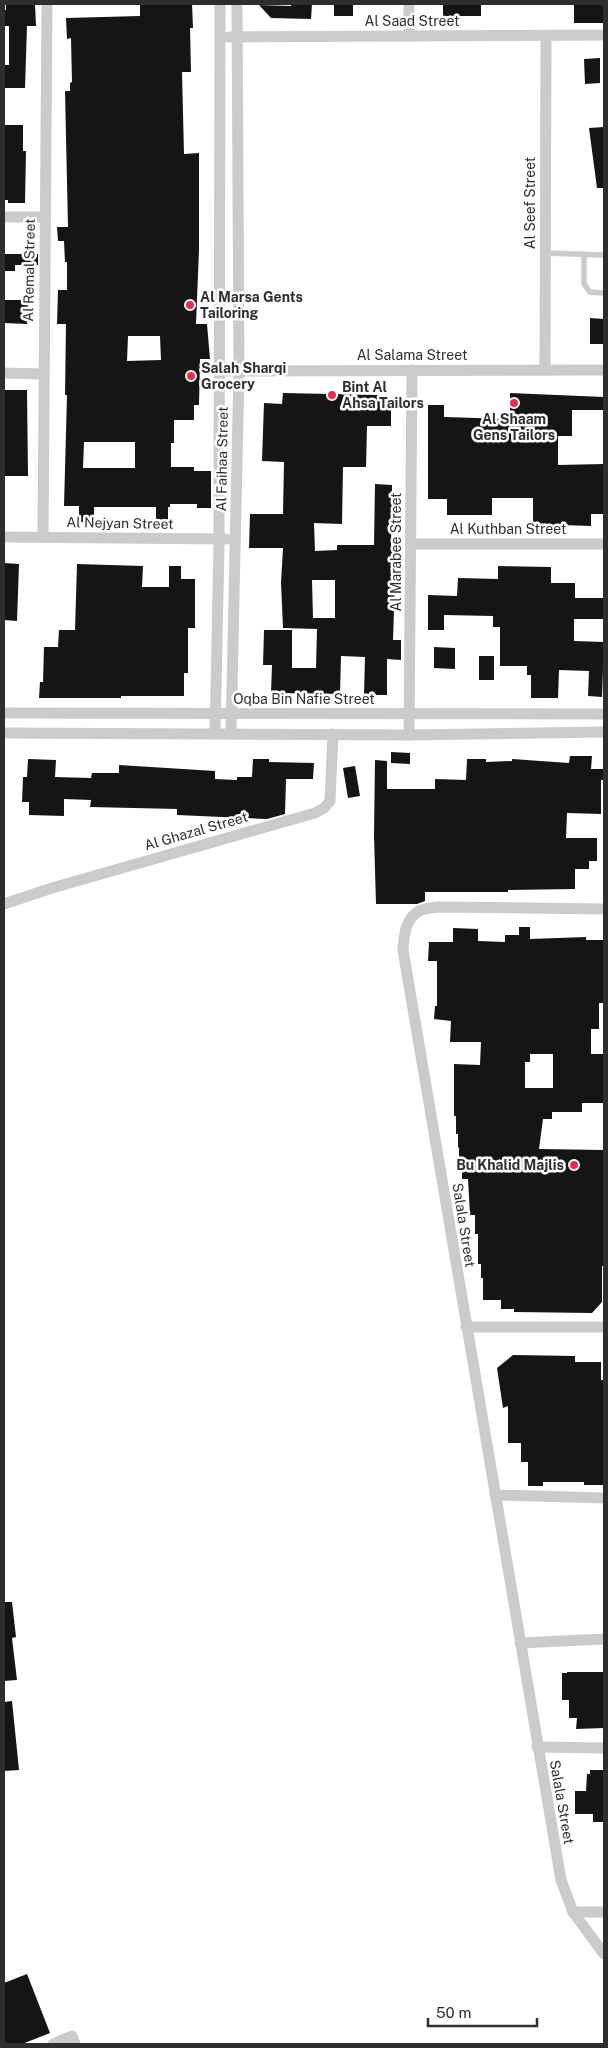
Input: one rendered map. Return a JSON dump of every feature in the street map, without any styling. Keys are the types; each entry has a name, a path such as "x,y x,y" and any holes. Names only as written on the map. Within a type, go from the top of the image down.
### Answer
{"street":[{"name":"Al Remal Street","path":"43,537 47,4"},
{"name":"Al Faihaa Street","path":"215,734 219,539 220,4"},
{"name":"Al Faihaa Street","path":"231,734 239,371 237,4"},
{"path":"409,4 409,36"},
{"name":"Al Seef Street","path":"545,370 546,36"},
{"name":"Al Saad Street","path":"220,37 604,36"},
{"path":"4,217 45,217"},
{"name":"Al Marabee Street","path":"409,734 412,370"},
{"name":"Al Salama Street","path":"219,371 604,370"},
{"path":"4,373 44,374"},
{"name":"Al Nejyan Street","path":"4,537 235,540"},
{"name":"Al Kuthban Street","path":"411,544 604,544"},
{"name":"Oqba Bin Nafie Street","path":"4,713 231,715 410,713 604,714"},
{"path":"4,733 409,734 604,732"},
{"name":"Al Ghazal Street","path":"4,904 52,888 305,816 324,808 330,801 332,734"},
{"name":"Salala Street","path":"604,909 438,907 420,910 410,920 405,932 403,950 561,1880 573,1912 604,1954"},
{"path":"466,1327 604,1327"},
{"path":"495,1495 604,1498"},
{"path":"520,1643 604,1639"},
{"path":"537,1747 604,1748"},
{"path":"573,1912 604,1912"},
{"path":"53,2044 72,2036 75,2044"}],"lane":[{"path":"545,252 604,255"},
{"path":"584,254 584,284 590,292 604,293"}],"building":[{"path":"6,4 35,4 36,26 27,26 25,88 5,88 5,65 9,65 9,26 4,26"},
{"path":"140,4 192,4 193,28 190,28 191,72 182,72 184,154 199,153 199,250 196,324 207,324 210,359 200,359 199,405 194,405 194,420 174,420 174,443 171,443 171,467 194,467 194,471 211,471 211,508 197,508 197,504 170,504 170,507 168,507 168,520 156,519 156,507 94,507 94,522 79,522 79,506 64,506 67,395 65,395 66,324 57,324 58,290 67,290 67,262 65,262 64,241 58,241 57,227 68,227 65,91 70,91 70,83 72,82 71,38 67,39 66,18 140,16","holes":["128,336 160,336 161,360 127,361","84,442 135,442 135,468 83,468"]},
{"path":"291,4 312,4 311,19 271,18 259,5 291,6"},
{"path":"334,4 353,4 353,16 334,16"},
{"path":"443,4 481,4 481,16 443,16"},
{"path":"574,4 604,4 604,23 574,23"},
{"path":"600,58 600,83 585,84 584,59"},
{"path":"4,125 23,125 23,151 26,151 25,203 8,203 8,200 4,200"},
{"path":"604,127 604,188 597,188 589,128"},
{"path":"4,254 38,254 38,265 15,265 15,271 4,271"},
{"path":"4,300 28,300 27,324 4,323"},
{"path":"590,318 604,319 604,344 590,344"},
{"path":"4,390 27,390 28,476 4,476"},
{"path":"283,393 379,395 391,406 391,426 367,426 366,467 343,467 342,524 314,523 315,551 337,550 337,545 374,545 375,484 392,485 391,550 396,551 393,640 401,640 401,660 387,659 387,695 364,695 365,657 341,656 340,694 271,693 272,665 263,665 264,630 292,630 292,668 316,668 317,629 283,628 281,583 283,548 249,548 250,514 283,514 284,462 262,461 264,403 282,404","holes":["312,580 335,580 335,618 313,618"]},
{"path":"510,393 604,397 604,410 572,410 572,436 558,436 558,465 604,464 604,514 591,514 591,526 533,524 533,498 492,498 492,515 447,515 447,499 428,499 428,405 444,405 444,417 510,419"},
{"path":"4,563 19,564 17,621 4,620"},
{"path":"77,564 143,566 142,587 169,587 169,566 181,566 181,579 195,579 195,628 188,628 188,673 184,673 184,696 39,698 40,682 43,682 44,647 58,647 59,630 75,630"},
{"path":"498,566 551,567 551,583 575,583 575,598 604,598 604,619 574,619 574,641 604,642 602,697 588,696 589,671 559,670 558,698 531,698 531,675 527,675 527,666 500,666 500,627 493,627 493,616 444,615 444,630 428,630 428,595 457,596 458,578 498,579"},
{"path":"434,647 455,648 455,669 434,668"},
{"path":"479,656 494,656 494,680 479,680"},
{"path":"391,752 410,753 410,764 391,763"},
{"path":"570,756 592,756 591,769 604,769 604,780 601,780 601,814 567,813 566,838 597,838 597,861 589,861 589,869 575,869 575,889 508,890 508,892 425,892 425,901 417,904 376,904 374,836 375,760 387,761 387,789 435,789 435,779 466,780 467,759 486,759 486,762 512,761 512,759 569,763"},
{"path":"28,759 56,760 55,777 91,778 92,773 119,773 119,765 215,771 215,779 237,780 237,777 252,777 253,759 269,759 269,762 314,763 313,779 286,779 285,814 267,819 177,815 177,809 90,807 91,800 64,799 64,816 29,815 29,802 22,802 23,777 27,777"},
{"path":"355,766 360,796 348,798 343,768"},
{"path":"519,927 530,927 530,939 586,937 586,940 604,940 604,1003 599,1003 599,1029 591,1029 591,1054 604,1054 603,1103 582,1103 582,1112 552,1112 552,1119 543,1119 539,1149 604,1150 604,1266 602,1266 602,1302 592,1313 514,1312 514,1309 501,1309 501,1300 483,1300 483,1278 481,1278 481,1264 478,1264 478,1234 475,1234 475,1215 470,1215 468,1179 462,1179 462,1163 459,1163 458,1134 456,1134 456,1116 454,1116 454,1064 480,1065 481,1042 450,1042 451,1021 434,1019 435,1006 437,1006 437,961 428,961 429,942 453,942 453,928 478,929 478,941 505,942 505,935 519,935","holes":["530,1054 553,1054 553,1088 525,1088 525,1062 530,1062"]},
{"path":"513,1355 575,1356 575,1362 601,1362 601,1380 604,1380 604,1485 584,1485 584,1482 543,1482 543,1486 528,1486 528,1462 521,1462 521,1443 508,1443 508,1406 503,1408 497,1368"},
{"path":"4,1602 12,1602 16,1637 12,1638 17,1680 4,1681"},
{"path":"604,1672 604,1728 576,1729 577,1718 569,1718 569,1700 562,1700 562,1673"},
{"path":"12,1701 19,1770 4,1771 4,1702"},
{"path":"590,1770 604,1770 604,1822 593,1822 593,1814 575,1814 575,1791 586,1791 587,1774 590,1774"},
{"path":"27,1974 50,2033 22,2044 4,2044 4,1983"}],"place":[{"name":"Al Marsa Gents Tailoring","path":"190,305"},
{"name":"Salah Sharqi Grocery","path":"191,376"},
{"name":"Bint Al Ahsa Tailors","path":"332,395"},
{"name":"Al Shaam Gens Tailors","path":"514,403"},
{"name":"Bu Khalid Majlis","path":"574,1165"}]}
